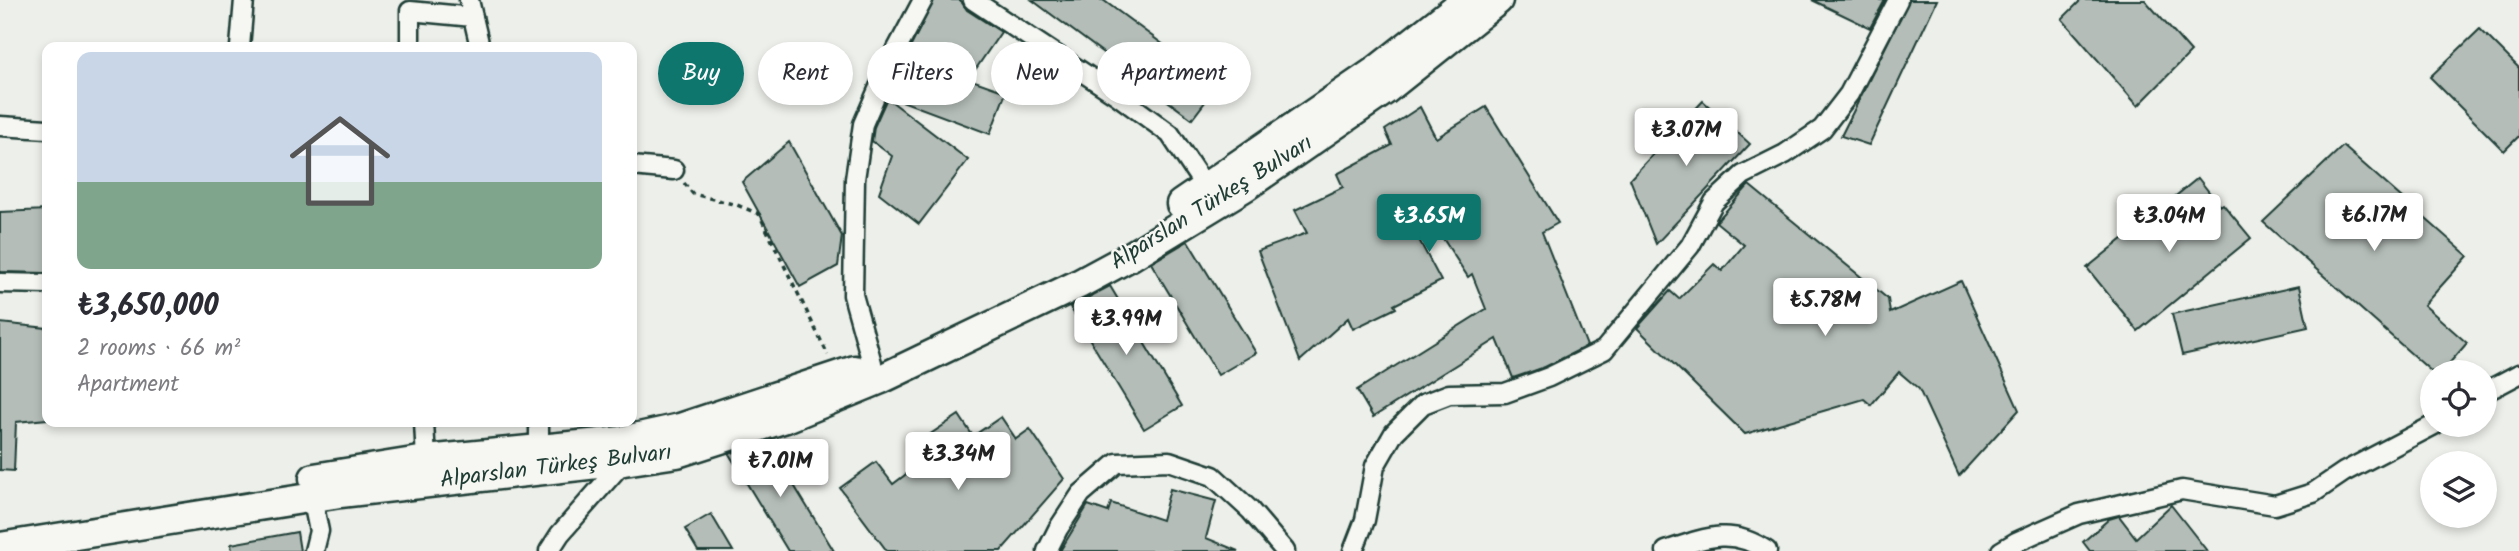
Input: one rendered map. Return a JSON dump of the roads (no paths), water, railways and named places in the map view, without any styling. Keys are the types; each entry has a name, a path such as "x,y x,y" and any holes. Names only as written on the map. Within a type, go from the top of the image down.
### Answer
{"main road":[{"name":"Alparslan Türkeş Bulvarı","path":"0,528 426,460 539,435 621,441 680,428 839,377 1007,301 1121,240 1206,188 1377,70 1466,0"},
{"name":"Alparslan Türkeş Bulvarı","path":"18,547 312,497 677,453 786,418 881,379 1079,284 1131,256 1247,186 1384,91 1498,0"}],"street":[{"path":"240,42 244,0"},
{"path":"872,363 853,295 855,179 863,124 890,62 923,0"},
{"path":"973,0 1117,95 1170,134 1206,188"},
{"path":"1353,551 1365,520 1376,466 1395,433 1423,404 1449,394 1505,393 1549,377 1604,350 1690,246 1714,202 1743,175 1785,153 1822,129 1849,94 1898,0"},
{"path":"410,42 410,11 471,9 480,42"},
{"path":"0,126 42,129"},
{"path":"637,166 674,170"},
{"path":"0,283 42,284"},
{"path":"2497,386 2519,374"},
{"path":"424,427 426,460"},
{"path":"2001,551 2079,514 2182,490 2275,505 2313,493 2344,471 2420,432"},
{"path":"550,551 560,534 624,461"},
{"path":"1046,551 1081,494 1117,463 1169,461 1213,477 1251,510 1285,551"},
{"path":"312,497 318,531 314,551"},
{"path":"1666,551 1707,537 1736,536 1767,551"}]}
